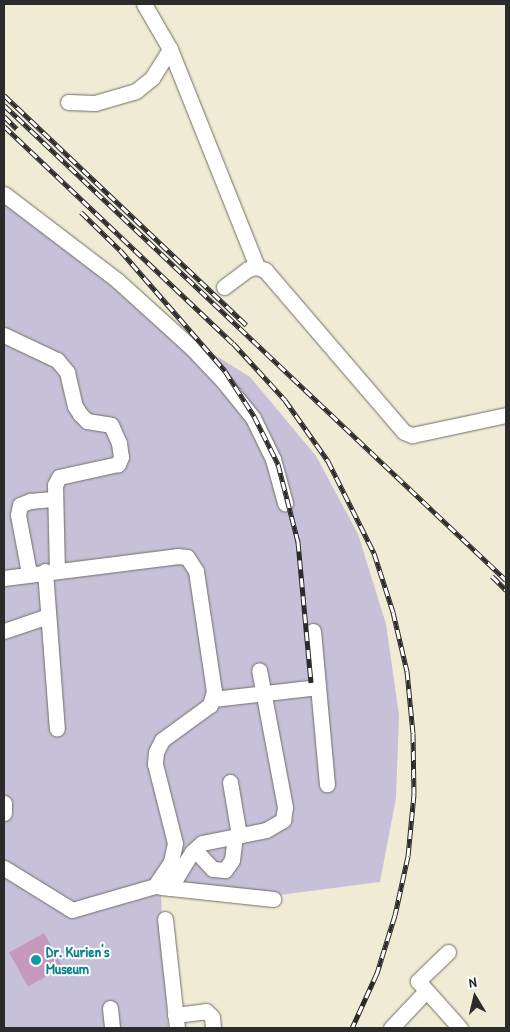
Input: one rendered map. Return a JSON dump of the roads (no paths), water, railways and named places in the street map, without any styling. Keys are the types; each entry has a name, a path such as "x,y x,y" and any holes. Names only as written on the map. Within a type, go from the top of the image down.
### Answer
{"street":[{"path":"144,4 170,49 257,267"},
{"path":"68,102 95,103 118,99 136,91 152,78 170,49"},
{"path":"4,194 118,281 192,348 224,382 253,418 273,459 285,503"},
{"path":"224,287 248,269 257,267 265,270 288,293 328,345 375,394 404,432 423,435 506,415"},
{"path":"4,334 57,360 67,372 75,406 80,414 87,421 111,425 115,429 121,457 118,464 59,477 48,616 57,729"},
{"path":"29,573 18,515 20,505 30,501 56,499"},
{"path":"4,578 29,573 177,556 187,558 194,563 213,699 203,712 162,740 156,752 155,764 175,842 171,862 162,887"},
{"path":"4,631 48,616"},
{"path":"313,631 327,784"},
{"path":"162,887 202,843 266,830 283,820 285,807 259,670"},
{"path":"213,699 318,687"},
{"path":"195,850 213,869 225,870 232,860 237,836 230,782"},
{"path":"4,803 4,813"},
{"path":"4,868 72,910 162,887 273,899"},
{"path":"165,919 176,1022 206,1012 212,1017 213,1028"},
{"path":"448,952 419,978 426,991 460,1028"},
{"path":"391,1028 426,991"},
{"path":"110,1008 112,1028"}],"railway":[{"path":"4,95 246,325"},
{"path":"4,105 506,580"},
{"path":"4,116 17,129"},
{"path":"4,126 233,343 285,400 328,461 374,553 393,612 407,671 413,733 414,794 408,856 395,915 377,973 352,1028"},
{"path":"81,212 120,250 225,371 254,416 278,464 298,542 311,682"},
{"path":"492,576 506,590"}],"place":[{"name":"Dr. Kurien's Museum","path":"36,960"}]}
